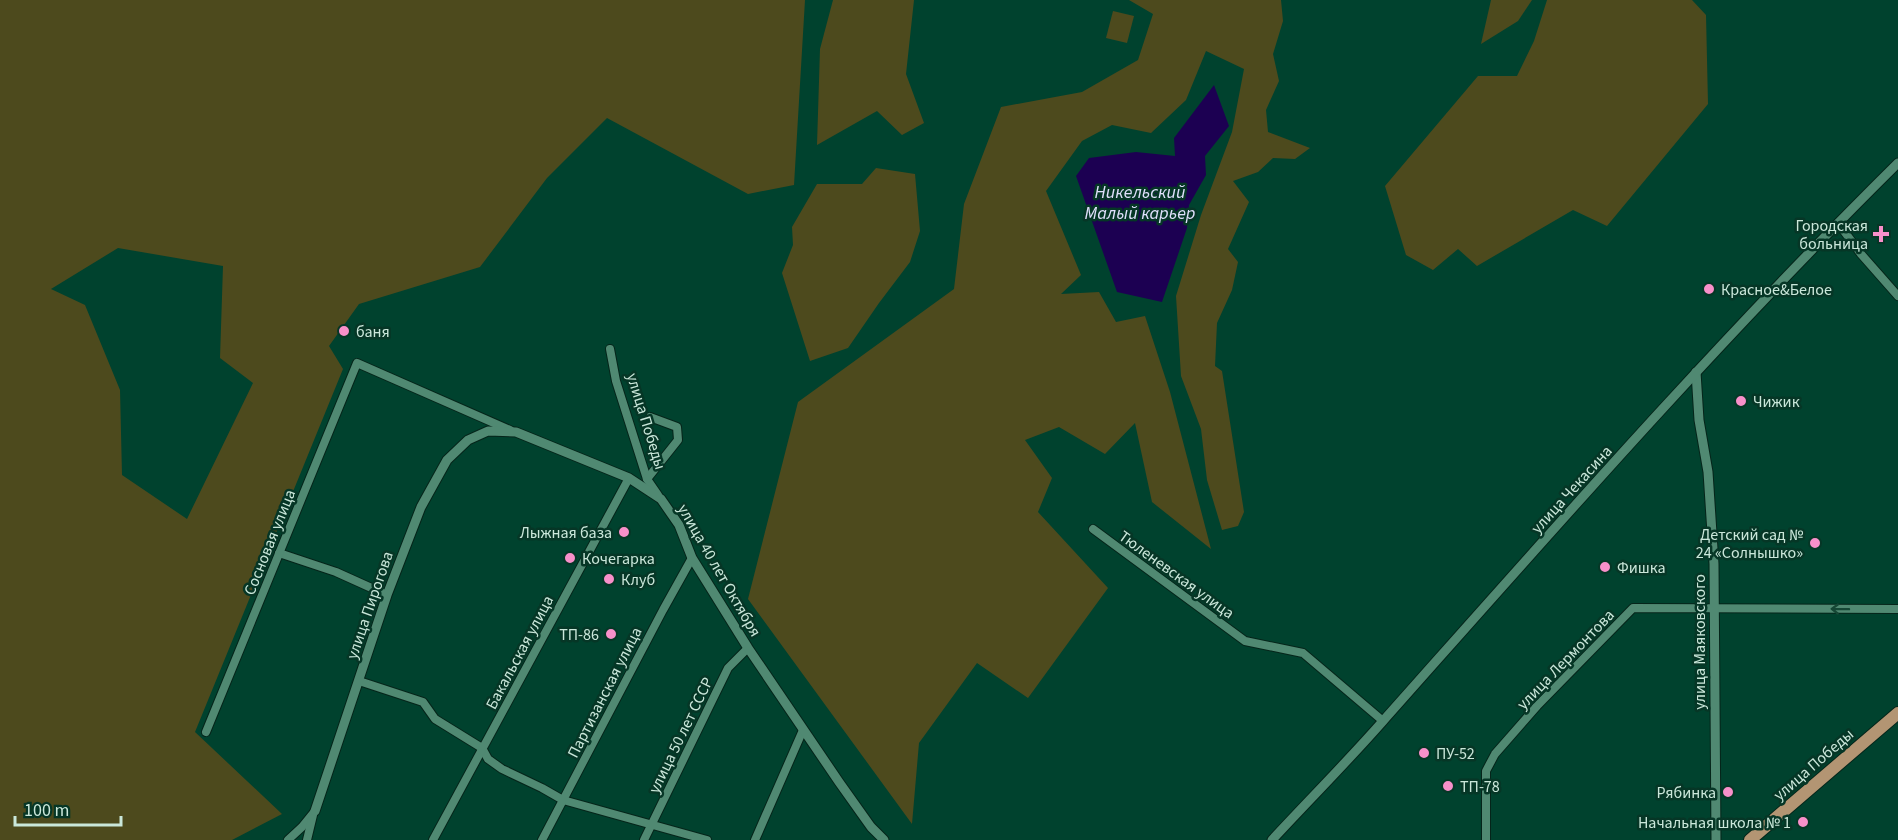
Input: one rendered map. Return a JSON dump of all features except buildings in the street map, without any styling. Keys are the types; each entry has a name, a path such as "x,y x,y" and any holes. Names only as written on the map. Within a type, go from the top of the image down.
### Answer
{"main road":[{"name":"улица Победы","path":"1750,840 1898,713"}],"street":[{"name":"улица Чекасина","path":"1272,840 1383,721 1696,372 1898,163"},
{"path":"1838,223 1861,254 1898,296"},
{"name":"улица Победы","path":"610,349 616,381 647,479 661,499"},
{"name":"улица 40 лет Октября","path":"357,363 629,478 661,499 679,525 692,558 748,648 871,827 884,840"},
{"name":"Сосновая улица","path":"206,732 357,363"},
{"name":"улица Маяковского","path":"1696,372 1699,420 1708,472 1714,607 1716,840"},
{"path":"647,479 678,440 677,427 650,417"},
{"name":"улица Пирогова","path":"307,840 387,595 421,507 447,460 468,440 488,431 516,432"},
{"name":"Бакальская улица","path":"433,840 629,478"},
{"name":"Тюленевская улица","path":"1093,529 1245,641 1303,653 1383,721"},
{"path":"279,553 336,572 387,595"},
{"name":"Партизанская улица","path":"542,840 692,558"},
{"name":"улица Лермонтова","path":"1486,840 1486,771 1495,754 1633,608 1898,609"},
{"name":"улица 50 лет СССР","path":"644,840 728,668 748,648"},
{"path":"359,681 423,702 435,719 482,748 488,759 502,769 563,800 707,840"},
{"path":"755,840 803,730"},
{"path":"288,840 315,811"}],"shaded area":[{"path":"0,0 805,0 794,185 748,194 607,118 547,178 480,267 359,304 329,346 343,369 195,732 282,814 232,840 0,840","holes":["118,248 223,266 220,358 253,383 187,519 122,475 120,390 85,305 51,289"]},
{"path":"833,0 914,0 906,74 924,123 902,135 877,111 817,145 820,49"},
{"path":"1129,0 1281,0 1283,21 1273,54 1279,81 1266,110 1268,132 1310,148 1295,159 1273,158 1258,172 1233,181 1249,202 1228,249 1238,262 1232,290 1217,323 1215,366 1222,371 1244,512 1238,526 1222,530 1207,480 1201,429 1181,376 1176,296 1201,215 1232,132 1244,69 1206,51 1186,100 1151,133 1112,125 1082,141 1046,191 1081,275 1061,294 1099,292 1116,322 1145,316 1170,392 1211,549 1152,502 1135,423 1105,454 1059,427 1025,440 1052,478 1038,512 1108,588 1028,698 977,663 919,743 912,824 748,599 798,402 954,289 964,204 1001,107 1082,92 1138,60 1153,14"},
{"path":"1491,0 1532,0 1518,21 1481,44"},
{"path":"1547,0 1692,0 1706,15 1708,104 1607,226 1573,210 1477,266 1458,249 1433,270 1406,255 1385,186 1478,76 1517,76 1534,41"},
{"path":"1113,11 1134,16 1127,43 1106,38"},
{"path":"876,168 915,174 920,231 910,262 848,348 810,361 782,273 793,245 792,227 817,184 862,184"}],"water":[{"name":"Никельский Малый карьер","path":"1214,85 1229,126 1205,156 1206,175 1189,205 1187,228 1162,302 1117,292 1076,176 1089,158 1136,152 1175,156 1174,138"}],"place":[{"name":"Городская больница","path":"1881,234"},
{"name":"Красное&Белое","path":"1709,289"},
{"name":"баня","path":"344,331"},
{"name":"Чижик","path":"1741,401"},
{"name":"Лыжная база","path":"624,532"},
{"name":"Детский сад № 24 «Солнышко»","path":"1815,543"},
{"name":"Кочегарка","path":"570,558"},
{"name":"Фишка","path":"1605,567"},
{"name":"Клуб","path":"609,579"},
{"name":"ТП-86","path":"611,634"},
{"name":"ПУ-52","path":"1424,753"},
{"name":"ТП-78","path":"1448,786"},
{"name":"Рябинка","path":"1728,792"},
{"name":"Начальная школа № 1","path":"1803,822"}]}
